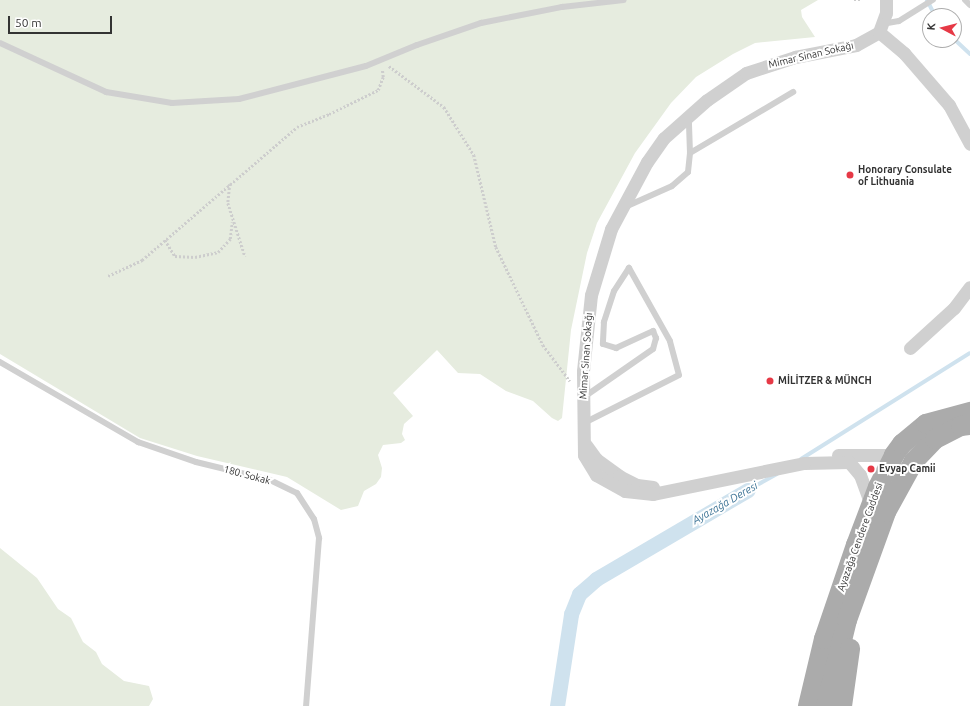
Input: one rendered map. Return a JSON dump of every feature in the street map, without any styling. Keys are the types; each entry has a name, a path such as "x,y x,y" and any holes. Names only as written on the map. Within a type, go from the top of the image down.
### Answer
{"main road":[{"name":"Ayazağa Cendere Caddesi","path":"824,639 871,505 894,455 902,444 926,424 970,412"},
{"name":"Ayazağa Cendere Caddesi","path":"864,569 886,512 914,461 935,439 961,426 970,425"},
{"path":"826,706 836,657 864,569"},
{"path":"842,706 864,569"},
{"path":"794,706 806,673 824,639"},
{"path":"808,706 824,639"}],"street":[{"path":"886,0 886,13 881,28 949,105 970,144"},
{"name":"Mimar Sinan Sokağı","path":"828,458 799,457 756,470 664,487 648,487 619,476 596,459 582,438 585,335 591,295 611,229 647,162 664,138 689,116 746,73 795,57 856,45 881,28"},
{"path":"910,348 954,308 970,288"},
{"path":"828,458 894,455"},
{"path":"828,458 849,462 856,468 871,505"}],"lane":[{"path":"0,43 106,92 172,103 239,99 366,66 481,23 562,7 624,0"},
{"path":"881,28 899,21 921,9 933,0"},
{"path":"965,0 970,5"},
{"path":"690,153 792,92"},
{"path":"621,208 672,186 688,172 690,153 689,116"},
{"path":"582,424 679,375 670,341 629,268 614,291 604,322 603,344 616,348 653,331 656,338 653,349 583,398"},
{"name":"180. Sokak","path":"0,362 138,442 196,462 270,480 297,493 314,519 319,538 306,706"}],"path":[{"path":"854,0 862,0"},
{"path":"108,276 142,260 297,127 330,114 378,90 383,77 381,60"},
{"path":"381,60 444,107 474,155 496,247 543,345 583,398"},
{"path":"230,184 228,203 232,222 245,256"},
{"path":"164,240 175,256 195,257 218,252 230,238 232,222"}],"shaded area":[{"path":"0,0 818,0 801,10 802,17 815,37 755,43 733,54 696,77 671,103 635,153 597,223 587,253 571,330 562,418 558,421 552,418 533,401 506,391 480,374 458,373 437,350 393,393 413,416 404,424 402,434 405,440 401,443 383,445 378,455 382,468 381,477 376,484 364,491 358,506 341,510 287,477 197,456 140,438 0,354"},
{"path":"0,548 37,578 58,609 71,618 83,642 96,652 102,664 124,681 149,686 153,699 149,706 0,706"}],"waterway":[{"name":"Ayazağa Deresi","path":"927,0 931,8"},
{"name":"Ayazağa Deresi","path":"962,46 970,54"},
{"name":"Ayazağa Deresi","path":"801,459 970,353"},
{"name":"Ayazağa Deresi","path":"748,490 777,474"},
{"name":"Ayazağa Deresi","path":"557,706 571,614 579,594 596,579 748,490"}],"place":[{"name":"Honorary Consulate of Lithuania","path":"850,175"},
{"name":"MİLİTZER & MÜNCH","path":"770,381"},
{"name":"Evyap Camii","path":"871,469"}]}
